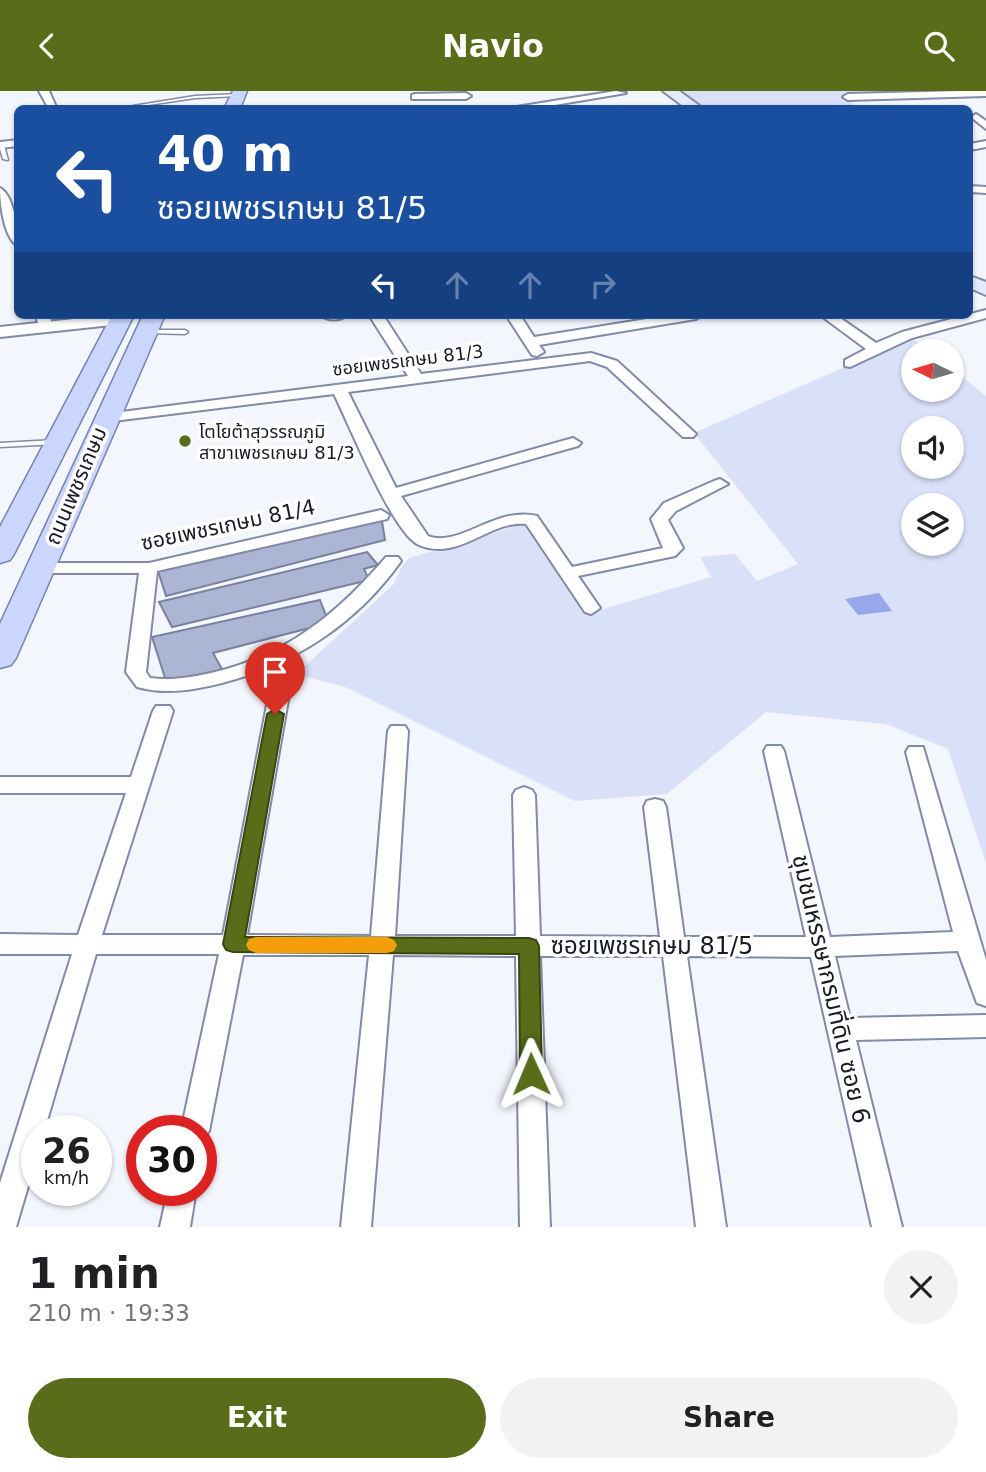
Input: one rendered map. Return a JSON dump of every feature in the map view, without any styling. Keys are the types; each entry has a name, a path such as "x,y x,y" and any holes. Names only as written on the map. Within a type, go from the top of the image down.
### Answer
{"main road":[{"path":"670,91 691,105"},
{"name":"ถนนเพชรเกษม","path":"0,554 121,319"},
{"name":"ถนนเพชรเกษม","path":"0,658 42,568 105,418 150,324"},
{"path":"0,568 42,568"}],"street":[{"path":"533,105 621,93"},
{"path":"848,97 986,93"},
{"path":"415,97 466,97"},
{"path":"976,117 986,126"},
{"path":"0,191 14,231"},
{"path":"0,332 44,321 83,319"},
{"path":"379,319 417,378"},
{"path":"516,319 544,363"},
{"path":"530,342 671,319"},
{"path":"833,319 875,349"},
{"path":"850,363 907,335 967,319"},
{"name":"ซอยเพชรเกษม 81/3","path":"105,418 591,357 612,364 688,435"},
{"path":"339,388 391,494 420,539 433,544 448,544 511,518 531,520 591,607"},
{"path":"391,494 573,443"},
{"path":"569,573 669,552 674,548 659,519 670,507 720,484"},
{"name":"ซอยเพชรเกษม 81/4","path":"42,568 149,568 381,515"},
{"path":"149,568 136,671 144,683 166,688 242,673 307,643 366,593 392,561"},
{"path":"198,1115 280,689"},
{"path":"1,1227 87,944 163,711"},
{"path":"356,1227 382,945 398,731"},
{"name":"ชุมชนหรรษากรมที่ดิน ซอย 6","path":"774,751 887,1227"},
{"path":"916,752 967,941 986,996"},
{"path":"0,785 139,785"},
{"path":"524,795 535,1227"},
{"path":"655,807 711,1227"},
{"name":"ซอยเพชรเกษม 81/5","path":"0,944 821,947 967,941"},
{"path":"840,1030 986,1026"},
{"path":"175,1227 179,1206"}],"lane":[{"path":"173,92 177,100"},
{"path":"142,105 177,100 237,98"},
{"path":"1,145 6,159"},
{"path":"150,324 185,332"},
{"path":"0,445 58,442"}],"shaded area":[{"path":"681,91 910,91 844,93 854,105 702,105"},
{"path":"901,342 901,403 964,403 964,378 986,396 986,863 948,749 886,724 766,712 667,794 575,801 345,687 296,674 393,585 409,558 523,524 600,610 711,577 700,557 735,554 757,581 798,564 694,433"}],"water":[{"path":"879,593 892,611 858,615 845,599"}],"building":[{"path":"381,515 385,540 166,596 158,571"},
{"path":"367,552 378,565 364,569 369,580 172,627 159,602"},
{"path":"320,600 329,623 213,653 223,671 167,684 152,637"}],"slow traffic":[{"path":"256,945 387,945"}],"place":[{"name":"โตโยต้าสุวรรณภูมิ สาขาเพชรเกษม 81/3","path":"185,441"}],"route":[{"path":"275,714 233,944 529,946 531,1074"}]}
